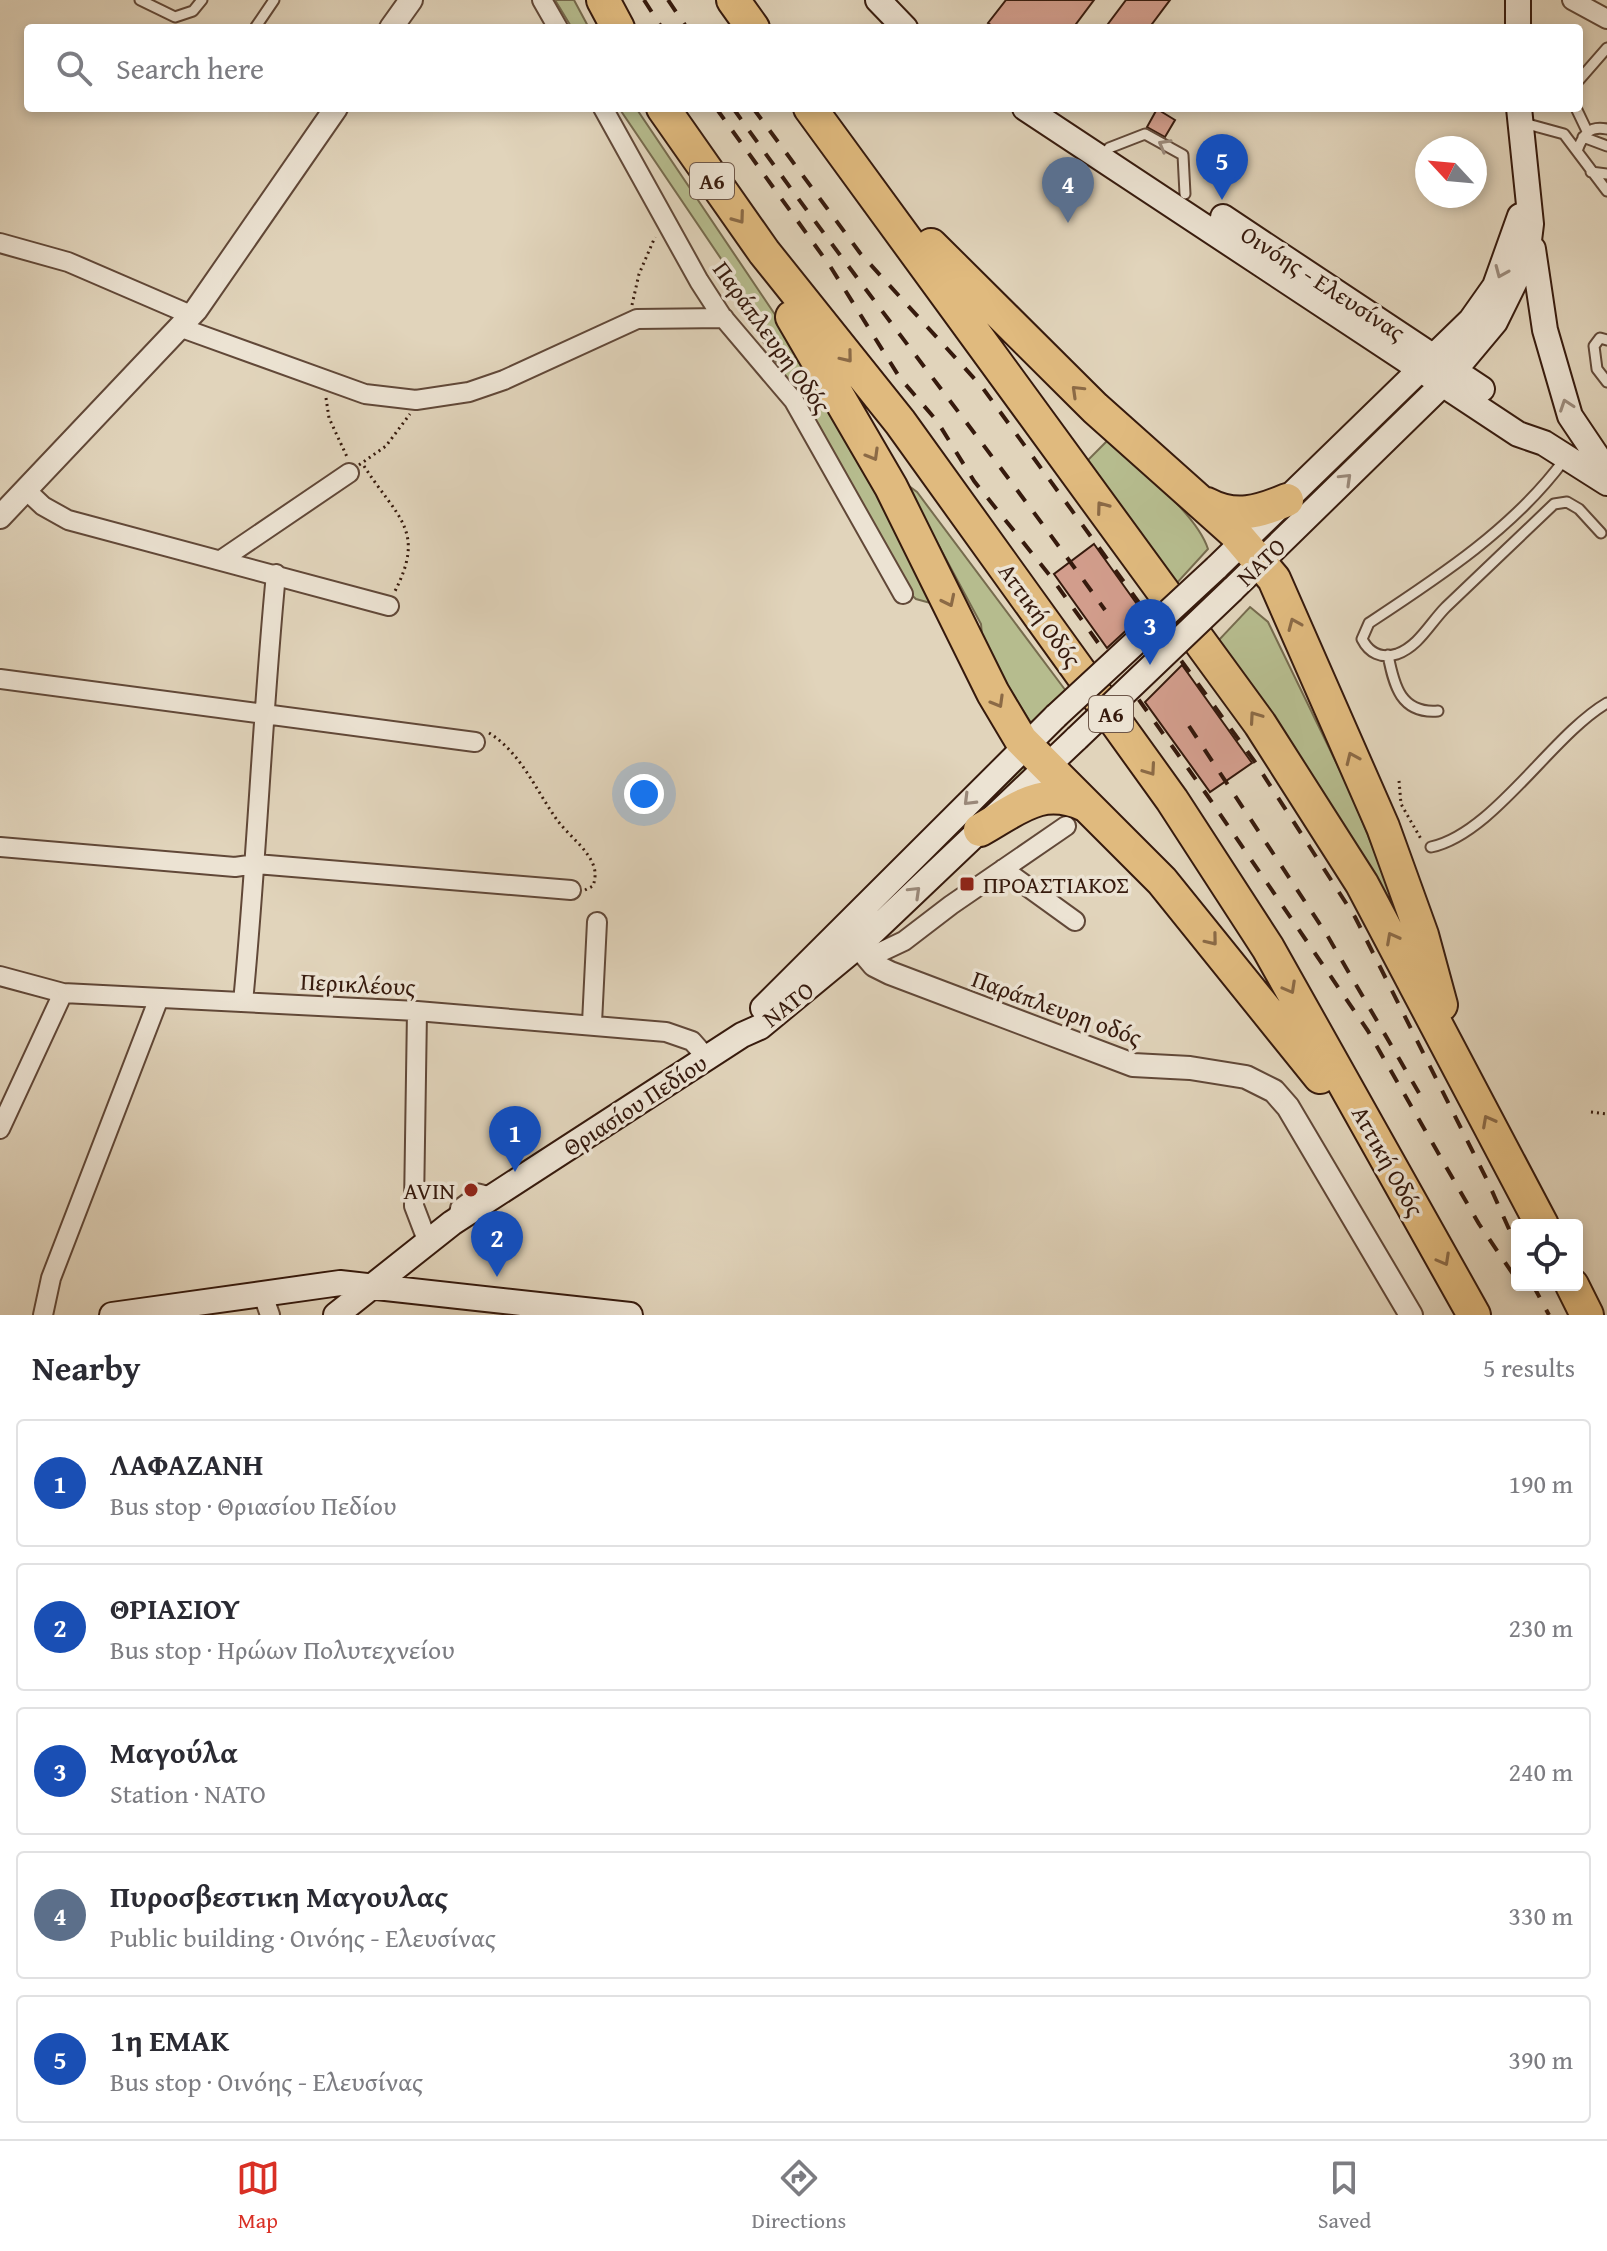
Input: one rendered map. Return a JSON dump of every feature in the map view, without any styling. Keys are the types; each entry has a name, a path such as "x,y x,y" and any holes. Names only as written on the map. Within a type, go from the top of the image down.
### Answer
{"highway":[{"path":"603,0 616,24"},
{"path":"733,0 750,24"},
{"name":"Αττική Οδός","path":"666,112 764,252 900,422 1172,800 1268,948 1474,1315"},
{"path":"814,112 1260,724 1362,884 1539,1219"},
{"path":"815,112 871,171 927,242 998,315 1095,408 1201,501 1252,552 1278,587 1383,827 1440,997 1442,1032"},
{"path":"764,252 775,292 813,348 891,487 993,693 1076,815"},
{"path":"1201,501 1218,510 1243,514 1287,500"},
{"path":"980,830 1037,798 1053,795 1076,815 1123,839 1202,928 1307,1058 1366,1151 1413,1206"},
{"path":"1575,1291 1587,1315"}],"main road":[{"path":"878,0 901,24"},
{"path":"1518,0 1518,24"},
{"name":"Οινόης - Ελευσίνας","path":"1034,113 1073,127 1185,194 1440,370"},
{"name":"Οινόης - Ελευσίνας","path":"1034,113 1066,138 1389,346 1440,370"},
{"name":"ΝΑΤΟ","path":"742,1035 757,1014 1035,756 1077,738 1232,590 1252,552 1287,500 1391,400 1478,346 1511,296 1527,257 1531,224 1520,115"},
{"name":"ΝΑΤΟ","path":"742,1035 760,1027 863,952 980,830 1035,756 1056,716 1216,568 1252,552 1440,370 1495,286 1523,206 1524,169"},
{"path":"1531,224 1536,290 1553,365 1570,416 1607,471"},
{"path":"1389,346 1401,372 1391,400"},
{"path":"1440,370 1526,421 1544,443 1607,483"},
{"name":"Θριασίου Πεδίου","path":"336,1315 427,1240 742,1035"},
{"path":"112,1315 267,1305 329,1283 619,1314"},
{"name":"Θριασίου Πεδίου","path":"354,1315 370,1285"}],"street":[{"path":"394,24 411,0"},
{"path":"542,0 556,24"},
{"path":"1572,0 1607,19"},
{"path":"0,517 185,321 333,112"},
{"name":"Παράπλευρη Οδός","path":"605,112 724,318 794,401 903,594"},
{"path":"0,243 68,262 185,321 325,381 365,394 416,400 469,392 504,380 632,321 663,316 724,318"},
{"path":"221,560 356,468"},
{"path":"25,489 43,506 68,520 389,606"},
{"path":"243,1002 256,864 262,711 276,574"},
{"path":"3,681 262,711 475,742"},
{"path":"863,952 904,941 1076,815"},
{"path":"0,847 571,890"},
{"path":"1003,869 1075,921"},
{"path":"592,1023 597,922"},
{"name":"Παράπλευρη οδός","path":"863,952 874,965 947,996 1133,1065 1225,1073 1263,1083 1274,1091 1307,1137 1411,1315"},
{"name":"Περικλέους","path":"0,976 63,993 592,1023 681,1036 707,1058"},
{"path":"0,1129 63,993"},
{"path":"43,1315 51,1278 159,998"},
{"path":"417,1011 414,1206 427,1240"}],"lane":[{"path":"140,0 175,17 193,11 202,0"},
{"path":"258,24 274,0"},
{"path":"1583,75 1607,48"},
{"path":"1577,112 1585,134 1607,146"},
{"path":"1520,115 1564,134 1607,191"},
{"path":"1577,151 1585,134 1596,127 1607,129"},
{"path":"1591,172 1607,174"},
{"path":"1607,340 1600,338 1594,346 1597,369 1607,382"},
{"path":"1566,457 1540,489 1470,552 1369,623 1362,639 1367,650 1377,656 1413,646 1445,608 1554,504 1567,502 1579,509 1601,533"},
{"path":"1388,655 1397,693 1407,705 1422,712 1438,711"},
{"path":"1431,847 1450,843 1516,788 1591,712 1607,703"}],"path":[{"path":"632,321 639,274 655,235 667,220"},
{"path":"325,381 329,418 348,459 403,523 411,545 409,564 389,606"},
{"path":"356,468 386,446 409,416 416,400"},
{"path":"475,742 482,732 499,739 526,770 556,818 586,853 594,866 593,886 584,891 571,890"},
{"path":"1399,781 1401,804 1419,838 1431,847"},
{"path":"1591,1112 1607,1114"}],"green space":[{"path":"555,0 574,0 587,24 570,24"},
{"path":"622,112 639,112 786,331 855,445 934,604 916,599 906,590 819,427 724,282 732,275"},
{"path":"1108,440 1179,506 1208,549 1176,584 1087,461"},
{"path":"905,483 917,492 1066,691 1031,723 983,646 981,624"},
{"path":"1250,607 1268,622 1350,791 1394,900 1386,904 1216,643"},
{"path":"1020,764 1027,771 844,949 839,943"}],"building":[{"path":"1006,0 1094,0 1076,24 988,23"},
{"path":"1126,0 1170,0 1152,24 1108,24"},
{"path":"1155,112 1162,112 1175,120 1165,137 1147,127"},
{"path":"1094,544 1144,614 1107,648 1054,574"},
{"path":"1182,665 1252,763 1210,792 1145,702"}],"railway":[{"path":"644,0 659,24"},
{"path":"668,0 684,24"},
{"path":"719,112 830,266 900,378 937,421 974,481 1051,577 1207,795 1368,1031 1479,1224 1511,1271"},
{"path":"736,112 1105,610"},
{"path":"756,112 860,253 982,387 1255,762 1355,917 1511,1234"},
{"path":"1189,726 1327,935 1419,1093"},
{"path":"1536,1291 1549,1315"}],"place":[{"name":"1η ΕΜΑΚ","path":"1222,200"},
{"name":"Πυροσβεστικη Μαγουλας","path":"1068,223"},
{"name":"Μαγούλα","path":"1150,665"},
{"name":"ΠΡΟΑΣΤΙΑΚΟΣ","path":"967,884"},
{"name":"ΛΑΦΑΖΑΝΗ","path":"515,1172"},
{"name":"AVIN","path":"471,1190"},
{"name":"ΘΡΙΑΣΙΟΥ","path":"497,1277"}]}
